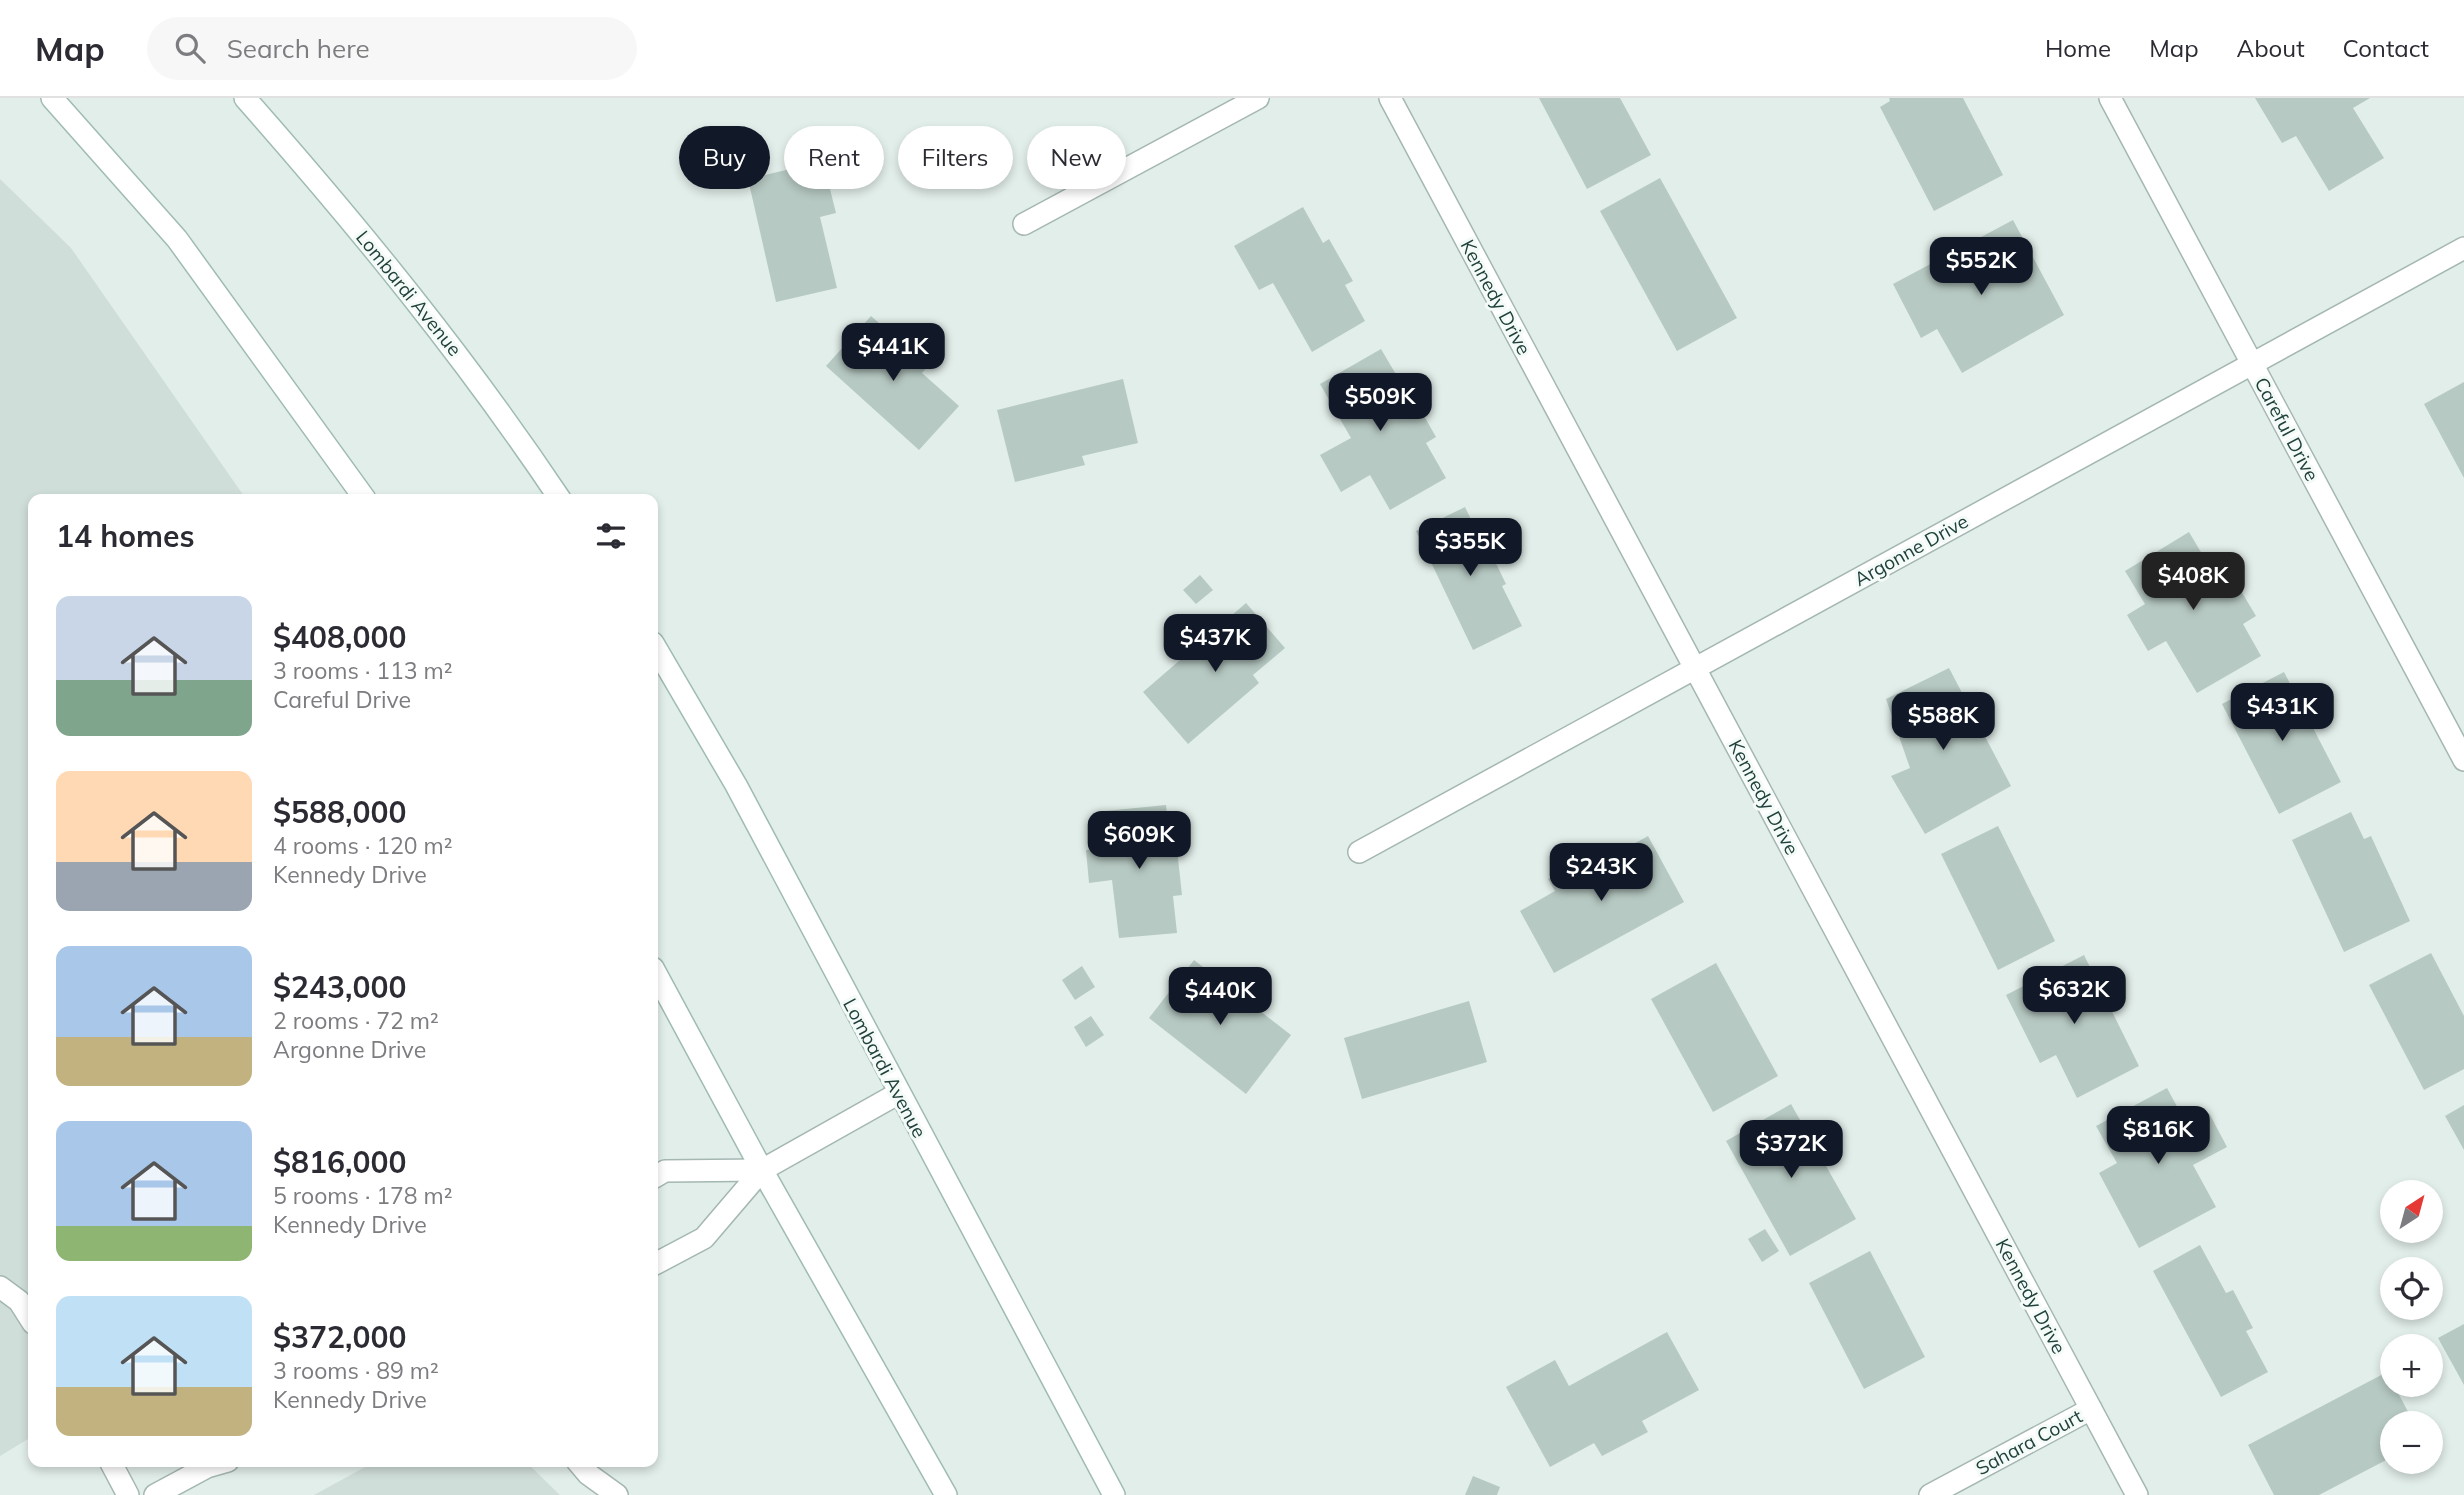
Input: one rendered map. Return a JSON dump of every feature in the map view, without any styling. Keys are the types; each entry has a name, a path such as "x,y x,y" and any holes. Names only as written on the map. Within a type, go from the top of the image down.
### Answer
{"street":[{"path":"52,98 177,239 361,494"},
{"name":"Lombardi Avenue","path":"246,98 425,311 479,381 557,494"},
{"path":"1024,224 1258,98"},
{"name":"Kennedy Drive","path":"1390,98 2137,1495"},
{"name":"Careful Drive","path":"2110,98 2464,760"},
{"name":"Argonne Drive","path":"1359,852 2464,248"},
{"name":"Lombardi Avenue","path":"658,652 736,785 1114,1495"},
{"path":"658,977 762,1170 946,1495"},
{"path":"658,1262 704,1238 762,1170 899,1093"},
{"path":"658,1175 665,1171 762,1170"},
{"path":"0,1287 19,1301 28,1315"},
{"name":"Sahara Court","path":"1930,1495 2091,1409"},
{"path":"113,1467 128,1495"},
{"path":"155,1495 205,1467"},
{"path":"582,1467 617,1495"}],"shaded area":[{"path":"0,179 71,248 243,494 28,494 28,1439 0,1456"},
{"path":"365,1467 531,1467 560,1495 314,1495"}],"building":[{"path":"1539,98 1620,98 1651,155 1587,189"},
{"path":"1889,98 1963,98 2003,175 1934,211 1880,107 1890,101"},
{"path":"2255,98 2370,98 2353,108 2384,158 2329,191 2296,136 2282,143"},
{"path":"784,170 784,189 830,189 836,213 820,217 837,288 776,302 750,189 770,189 770,174"},
{"path":"1660,178 1737,318 1677,351 1600,211"},
{"path":"1303,207 1323,243 1329,239 1353,281 1345,285 1365,321 1312,352 1273,283 1259,290 1234,246"},
{"path":"2013,220 2064,315 1962,373 1937,329 1921,338 1893,284"},
{"path":"871,316 928,366 922,373 959,406 919,450 826,366"},
{"path":"1381,349 1404,388 1407,386 1436,437 1426,443 1446,478 1390,510 1370,475 1341,492 1320,455 1351,438 1320,384"},
{"path":"1123,379 1138,443 1082,456 1085,465 1015,482 997,410"},
{"path":"2464,382 2464,478 2424,404"},
{"path":"1465,507 1506,584 1502,586 1522,626 1473,650 1416,531"},
{"path":"2189,532 2208,564 2220,556 2256,616 2243,624 2261,656 2197,693 2166,641 2148,651 2127,615 2145,604 2125,571"},
{"path":"1200,575 1213,590 1196,604 1183,590"},
{"path":"1246,603 1285,648 1253,675 1259,683 1188,744 1143,692"},
{"path":"1949,668 2011,786 1925,834 1891,776 1910,768 1886,699"},
{"path":"2284,672 2341,782 2279,814 2222,704"},
{"path":"1166,805 1171,850 1177,849 1182,895 1173,896 1177,933 1119,938 1112,880 1089,883 1086,850 1109,847 1105,811"},
{"path":"2351,812 2364,839 2371,836 2410,921 2344,952 2292,840"},
{"path":"1998,826 2055,941 1998,970 1941,854"},
{"path":"1648,836 1684,902 1554,973 1520,911 1555,891 1548,879 1605,848 1610,857"},
{"path":"2431,953 2464,1016 2464,1069 2424,1090 2369,985"},
{"path":"2084,955 2139,1066 2077,1098 2056,1055 2040,1063 2006,995"},
{"path":"1194,960 1291,1035 1246,1094 1149,1018"},
{"path":"1716,963 1778,1076 1713,1112 1651,999"},
{"path":"1082,966 1095,987 1075,1000 1062,980"},
{"path":"1469,1001 1487,1062 1362,1099 1344,1038"},
{"path":"1091,1016 1104,1035 1086,1047 1074,1027"},
{"path":"2167,1088 2187,1125 2209,1113 2227,1147 2193,1165 2216,1207 2139,1248 2099,1173 2117,1163 2096,1126"},
{"path":"1791,1104 1856,1219 1790,1256 1726,1141"},
{"path":"2464,1105 2464,1150 2445,1116"},
{"path":"1765,1229 1779,1251 1762,1262 1748,1239"},
{"path":"2200,1245 2226,1293 2233,1290 2253,1328 2246,1331 2268,1372 2221,1397 2153,1271"},
{"path":"1870,1251 1925,1357 1864,1389 1809,1283"},
{"path":"2464,1324 2464,1385 2443,1347 2443,1335"},
{"path":"1667,1332 1699,1390 1642,1421 1648,1432 1602,1456 1594,1443 1550,1467 1506,1387 1555,1360 1569,1386"},
{"path":"2380,1376 2380,1397 2400,1397 2408,1411 2380,1411 2380,1463 2319,1495 2274,1495 2248,1445"},
{"path":"1473,1476 1500,1487 1497,1495 1465,1495"}]}
